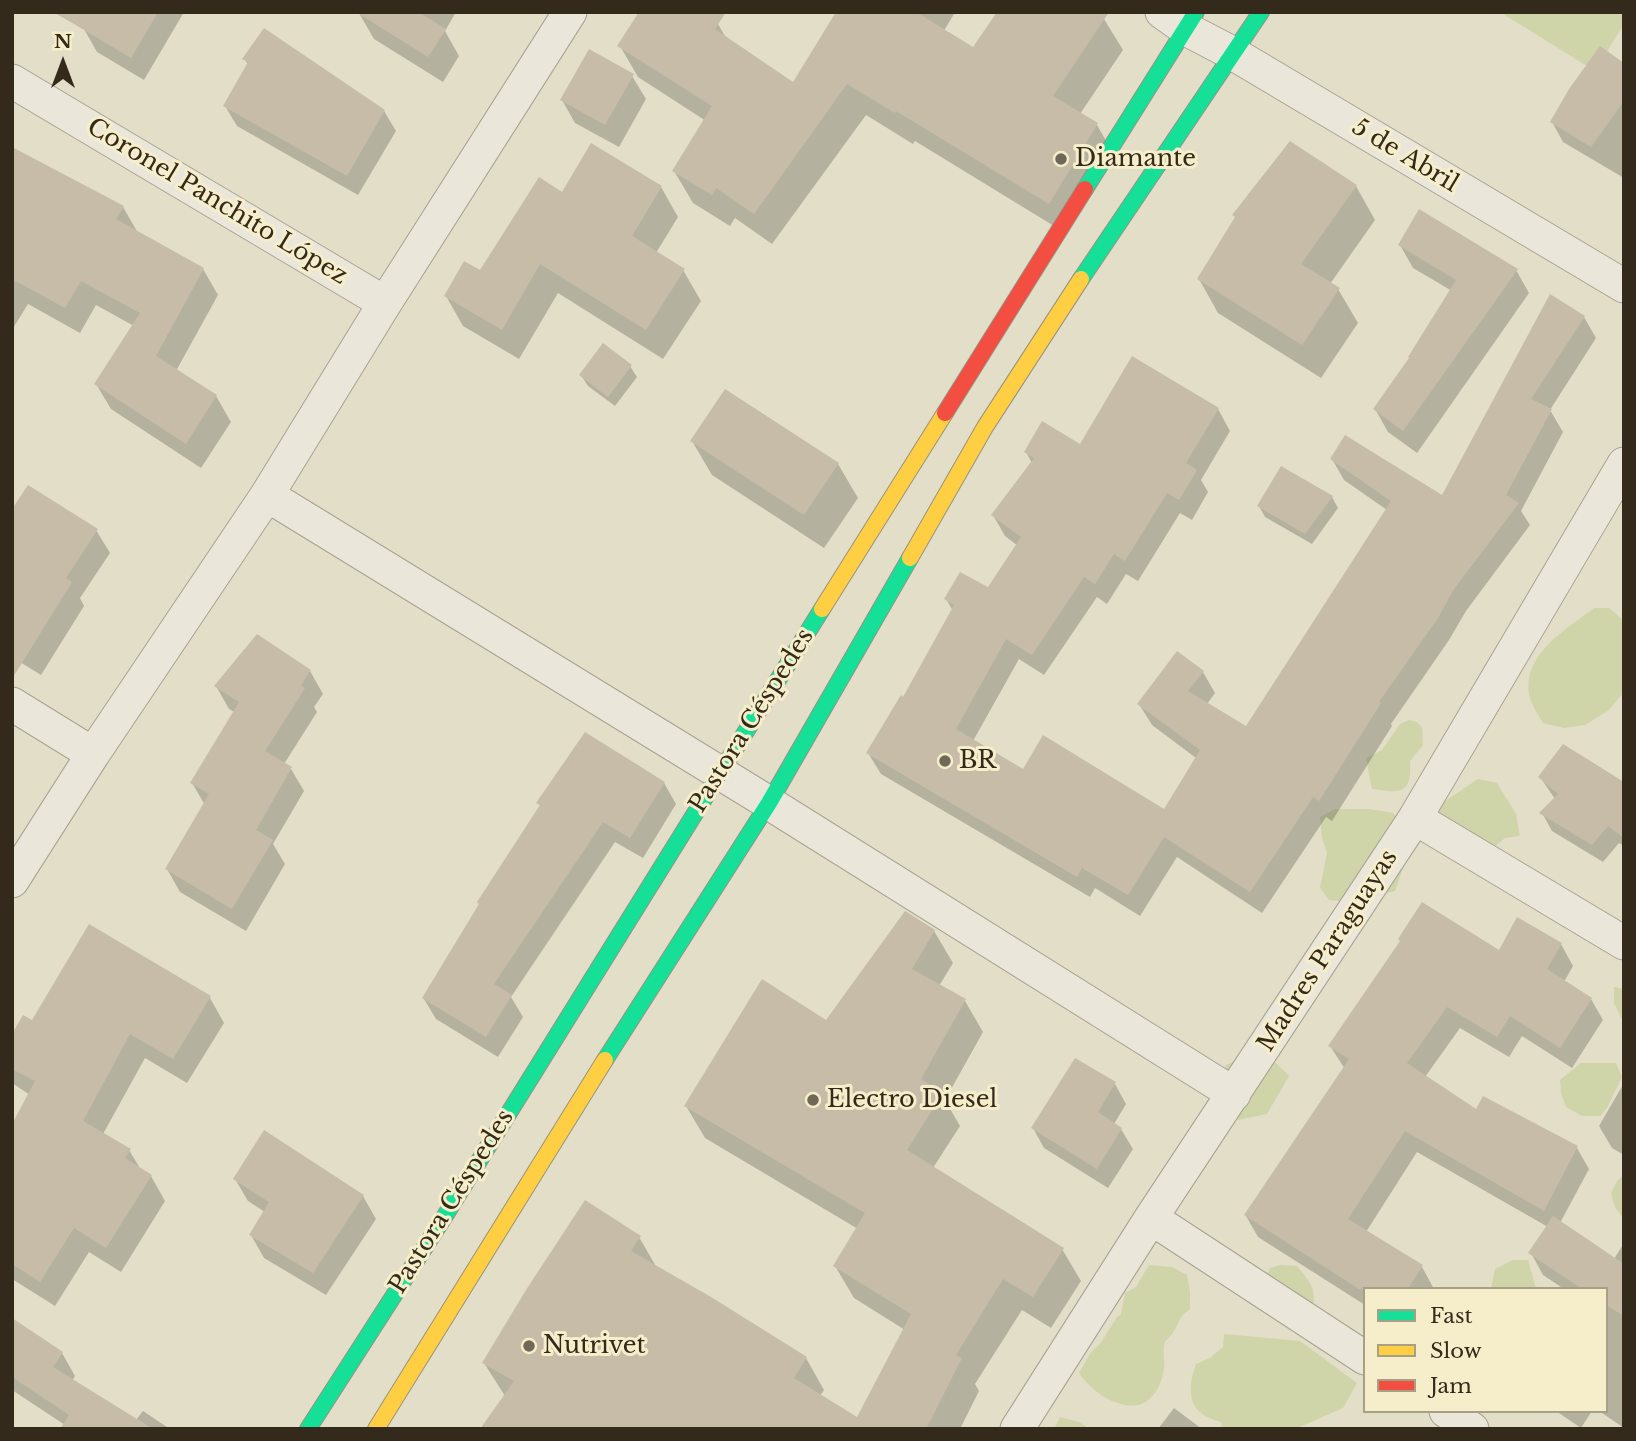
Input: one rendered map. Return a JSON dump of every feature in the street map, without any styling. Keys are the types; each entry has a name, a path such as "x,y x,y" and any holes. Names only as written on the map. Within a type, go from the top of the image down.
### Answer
{"main road":[{"path":"376,1429 483,1241 769,803 985,427 1105,241 1261,12"},
{"name":"Pastora Céspedes","path":"307,1429 449,1222 719,773 1181,18"}],"street":[{"path":"12,881 93,754 267,495 570,12"},
{"name":"5 de Abril","path":"1181,18 1234,54 1624,286"},
{"name":"Coronel Panchito López","path":"12,81 385,303"},
{"name":"Madres Paraguayas","path":"1017,1429 1151,1218 1415,818 1624,464"},
{"path":"267,495 769,803 1234,1094"},
{"path":"12,704 93,754"},
{"path":"1415,818 1624,943"},
{"path":"1151,1218 1363,1357"},
{"path":"1449,1413 1472,1429"}],"green space":[{"path":"1500,12 1624,12 1624,24 1595,71"},
{"path":"1594,608 1609,608 1624,621 1624,692 1609,710 1585,725 1564,728 1543,723 1530,698 1532,669 1538,656 1548,645"},
{"path":"1409,720 1422,727 1423,745 1410,761 1406,786 1397,791 1372,789 1366,758 1382,750 1400,724"},
{"path":"1478,779 1497,783 1516,814 1520,836 1505,838 1488,852 1452,847 1435,808"},
{"path":"1335,809 1370,809 1393,813 1404,825 1404,866 1395,891 1351,902 1329,900 1320,888 1327,853 1320,817"},
{"path":"1614,987 1624,989 1624,1023 1614,1003"},
{"path":"1253,1053 1272,1059 1289,1076 1267,1114 1238,1120 1226,1097 1217,1087 1226,1065"},
{"path":"1581,1063 1616,1063 1622,1077 1607,1108 1600,1116 1582,1116 1566,1107 1560,1080"},
{"path":"1624,1174 1622,1216 1615,1207 1611,1193"},
{"path":"1513,1260 1528,1260 1535,1287 1491,1287 1495,1269"},
{"path":"1149,1265 1172,1267 1187,1275 1190,1309 1165,1342 1164,1369 1155,1392 1145,1403 1130,1406 1103,1396 1079,1373 1091,1352 1100,1344 1121,1314 1125,1293 1136,1287"},
{"path":"1280,1265 1297,1266 1305,1275 1313,1290 1313,1307 1267,1275 1270,1268"},
{"path":"1224,1334 1300,1341 1357,1383 1343,1408 1295,1429 1222,1429 1221,1422 1202,1414 1196,1408 1192,1400 1191,1384 1196,1364 1210,1358 1223,1347"},
{"path":"1060,1417 1079,1422 1090,1429 1054,1429"}],"building":[{"path":"54,12 158,12 131,58"},
{"path":"356,12 418,12 446,29 428,57"},
{"path":"639,12 726,12 715,29 793,82 836,12 916,12 973,47 997,12 1109,12 1053,96 1098,123 1049,204 847,84 754,214 716,188 712,195 672,171 712,106 617,46"},
{"path":"264,28 385,110 347,176 223,106 248,62 242,59"},
{"path":"1600,46 1624,63 1624,101 1591,147 1550,122 1569,89"},
{"path":"589,49 634,74 605,125 560,100"},
{"path":"1290,141 1357,185 1301,264 1340,288 1302,345 1197,279 1235,217 1232,215"},
{"path":"591,143 662,186 632,236 685,269 646,330 540,264 502,330 444,296 464,261 480,270 539,177 562,192"},
{"path":"12,147 124,206 116,219 204,268 156,356 217,395 186,444 94,384 140,313 81,281 65,308 12,279"},
{"path":"1419,209 1518,269 1403,431 1373,409 1409,358 1456,280 1398,245"},
{"path":"1550,294 1585,316 1531,399 1552,409 1506,495 1519,503 1454,589 1438,618 1379,702 1381,703 1319,801 1313,797 1250,892 1164,837 1128,895 1082,868 1077,877 866,753 901,695 903,697 954,605 944,599 960,572 988,587 1021,537 991,515 1034,458 1024,452 1042,421 1080,444 1132,356 1219,408 1186,463 1197,470 1179,500 1167,493 1125,561 1114,554 1095,584 1084,577 1032,655 1006,639 956,729 1023,769 1043,735 1164,809 1200,750 1137,704 1177,651 1204,671 1188,691 1246,726 1391,501 1330,459 1345,435 1442,495"},
{"path":"603,343 632,365 608,397 579,375"},
{"path":"725,389 839,463 804,515 690,441"},
{"path":"1281,466 1333,496 1305,534 1257,506"},
{"path":"28,485 98,529 66,578 72,582 12,679 12,509"},
{"path":"257,634 311,670 301,685 305,688 265,751 292,767 256,830 273,840 232,909 165,869 209,794 190,783 239,702 214,686"},
{"path":"585,732 665,782 630,838 603,822 494,984 512,995 486,1037 422,998 479,904 477,902 540,805 536,803"},
{"path":"1563,744 1624,782 1624,838 1608,826 1592,845 1539,813 1558,794 1538,777"},
{"path":"1422,902 1499,950 1517,917 1562,943 1547,969 1592,998 1560,1048 1510,1016 1497,1037 1447,1007 1407,1063 1476,1109 1483,1096 1578,1146 1544,1211 1405,1131 1348,1219 1423,1265 1409,1287 1359,1289 1244,1215 1349,1059 1328,1046 1400,941 1398,939"},
{"path":"905,911 935,930 912,969 966,999 921,1079 943,1093 907,1150 1064,1248 1033,1297 1003,1279 956,1355 962,1358 926,1429 480,1429 514,1381 482,1363 585,1200 641,1236 631,1251 807,1357 794,1378 857,1417 911,1314 833,1266 865,1213 684,1106 762,979 826,1020"},
{"path":"89,924 211,996 173,1059 130,1034 83,1121 131,1149 125,1158 152,1175 106,1248 74,1228 40,1282 12,1264 12,1124 35,1081 12,1069 12,1034 23,1015 32,1020"},
{"path":"1075,1058 1116,1082 1098,1112 1122,1128 1097,1169 1031,1128"},
{"path":"264,1130 364,1195 313,1273 249,1235 269,1202 233,1179"},
{"path":"1553,1216 1624,1264 1624,1316 1608,1306 1608,1287 1579,1287 1528,1253"},
{"path":"12,1318 63,1352 53,1367 153,1429 60,1429 69,1415 12,1377"}],"traffic: fast":[{"path":"1085,189 1196,12"},
{"path":"1081,279 1261,12"},
{"path":"605,1060 769,803 910,558"},
{"path":"308,1429 443,1219 822,609"}],"traffic: slow":[{"path":"910,558 985,427 1081,279"},
{"path":"822,609 945,413"},
{"path":"376,1429 605,1060"}],"traffic: jam":[{"path":"945,413 1085,189"}],"place":[{"name":"Diamante","path":"1061,159"},
{"name":"BR","path":"945,761"},
{"name":"Electro Diesel","path":"813,1100"},
{"name":"Nutrivet","path":"529,1346"}]}
